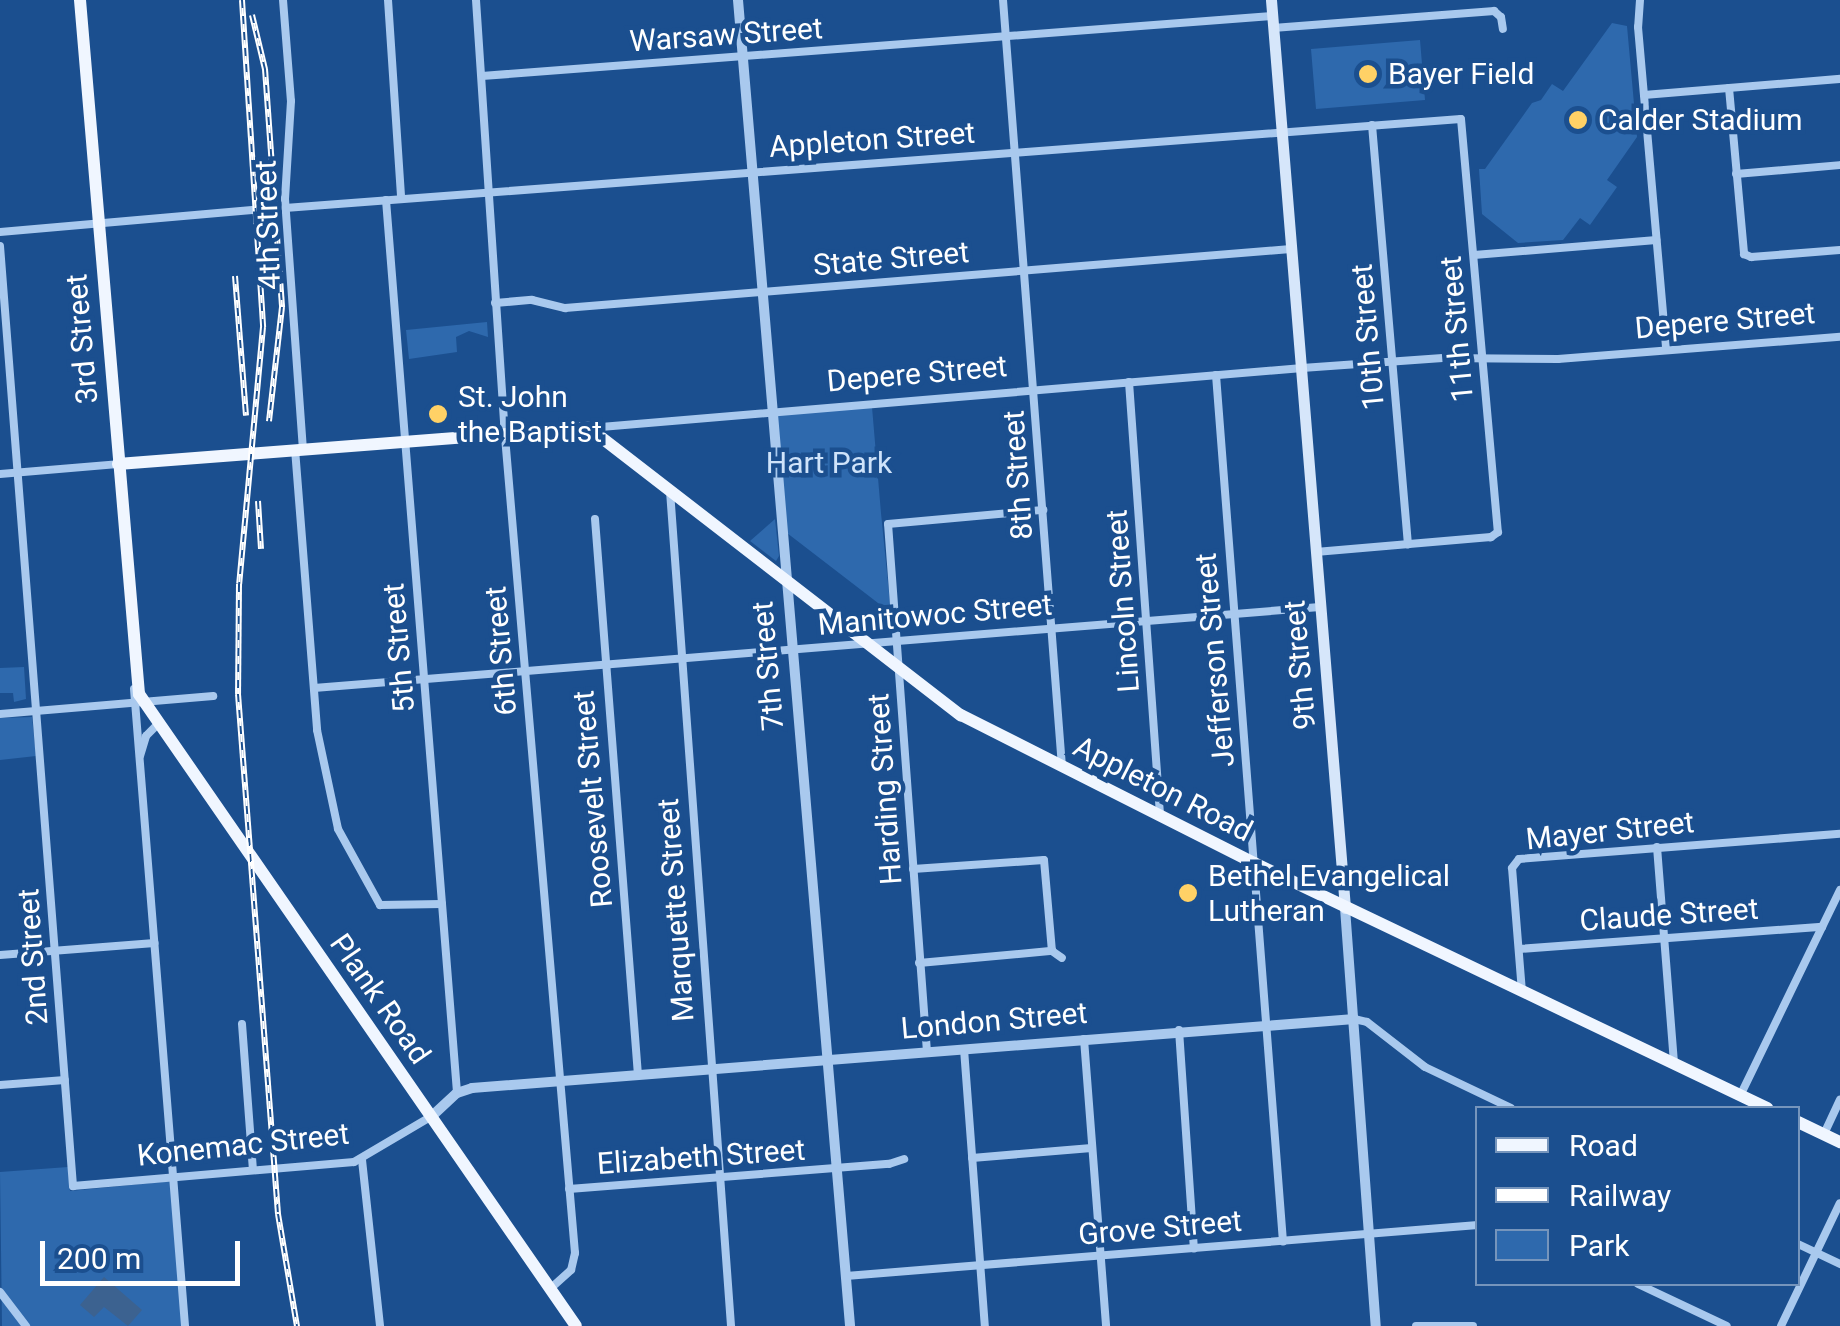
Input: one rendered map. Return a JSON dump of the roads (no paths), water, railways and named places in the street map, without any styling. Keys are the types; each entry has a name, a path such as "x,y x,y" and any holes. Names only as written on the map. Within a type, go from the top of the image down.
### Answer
{"main road":[{"name":"3rd Street","path":"80,0 138,702"},
{"path":"82,31 89,0"},
{"name":"9th Street","path":"1270,0 1345,908"},
{"name":"Depere Street","path":"118,464 405,439 589,428"},
{"name":"Appleton Road","path":"589,428 898,670 961,714 1254,864 1762,1106"},
{"name":"Plank Road","path":"138,702 576,1326"},
{"path":"1800,1123 1840,1142"}],"street":[{"name":"4th Street","path":"283,0 290,102 285,208 320,750 338,829 377,902 389,908 442,904"},
{"path":"388,0 401,198"},
{"name":"6th Street","path":"476,0 505,432 575,1259 566,1275 550,1289"},
{"name":"7th Street","path":"738,0 850,1326"},
{"name":"8th Street","path":"1002,0 1062,766"},
{"path":"1640,0 1644,95 1666,350"},
{"name":"Warsaw Street","path":"482,76 1006,36 1494,11 1502,17 1503,29"},
{"path":"1644,95 1840,79"},
{"path":"1729,88 1745,255 1840,250"},
{"name":"Appleton Street","path":"285,208 1462,118"},
{"name":"11th Street","path":"1408,544 1496,535 1462,118"},
{"name":"10th Street","path":"1372,125 1408,544"},
{"path":"1736,174 1840,165"},
{"name":"5th Street","path":"386,200 457,1094"},
{"path":"0,232 252,210"},
{"path":"1474,255 1656,240"},
{"name":"2nd Street","path":"0,246 73,1186"},
{"name":"State Street","path":"496,302 532,300 565,308 1291,249"},
{"name":"Depere Street","path":"589,428 1302,368 1558,359 1840,337"},
{"name":"Jefferson Street","path":"1216,375 1282,1241"},
{"name":"Lincoln Street","path":"1128,382 1160,816"},
{"name":"Depere Street","path":"0,474 118,464"},
{"name":"Marquette Street","path":"670,491 731,1326"},
{"name":"Harding Street","path":"926,1052 890,522 1043,510"},
{"name":"Roosevelt Street","path":"595,519 638,1075"},
{"path":"1316,552 1408,544"},
{"name":"Manitowoc Street","path":"314,688 1320,607"},
{"path":"0,714 213,696"},
{"name":"3rd Street","path":"138,702 185,1326"},
{"path":"140,756 146,736 157,725"},
{"name":"Mayer Street","path":"1522,992 1512,868 1515,861 1840,834"},
{"path":"1657,847 1674,1064"},
{"path":"913,869 1044,860 1052,951"},
{"path":"1740,1096 1840,890"},
{"name":"9th Street","path":"1345,908 1376,1326"},
{"name":"Claude Street","path":"1519,949 1822,927"},
{"path":"0,955 155,943"},
{"path":"920,963 1052,951 1062,958"},
{"path":"1354,1019 1366,1022 1424,1067 1507,1106"},
{"name":"London Street","path":"457,1094 472,1088 1354,1019"},
{"path":"242,1024 253,1170"},
{"path":"1179,1030 1194,1248"},
{"path":"1084,1039 1106,1326"},
{"path":"964,1049 985,1326"},
{"path":"0,1085 65,1080"},
{"name":"Konemac Street","path":"73,1186 362,1160 432,1116 457,1094"},
{"path":"1824,1134 1840,1100"},
{"path":"972,1158 1092,1148"},
{"name":"Elizabeth Street","path":"569,1190 836,1169 904,1159"},
{"path":"362,1160 380,1326"},
{"path":"1782,1326 1840,1202"},
{"name":"Grove Street","path":"846,1276 1475,1225"},
{"path":"1800,1245 1840,1264"},
{"path":"1642,1286 1727,1326"},
{"path":"0,1292 26,1326"},
{"path":"1416,1326 1473,1326"}],"railway":[{"path":"242,0 263,327 239,584 238,694 278,1214 297,1326"},
{"path":"252,15 265,69 282,307 269,421"},
{"path":"235,276 246,416"},
{"path":"258,501 261,549"}],"place":[{"name":"Bayer Field","path":"1368,74"},
{"name":"Calder Stadium","path":"1578,120"},
{"name":"St. John the Baptist","path":"438,414"},
{"name":"Bethel Evangelical Lutheran","path":"1188,893"}],"park label":[{"name":"Hart Park","path":"829,463"}]}
